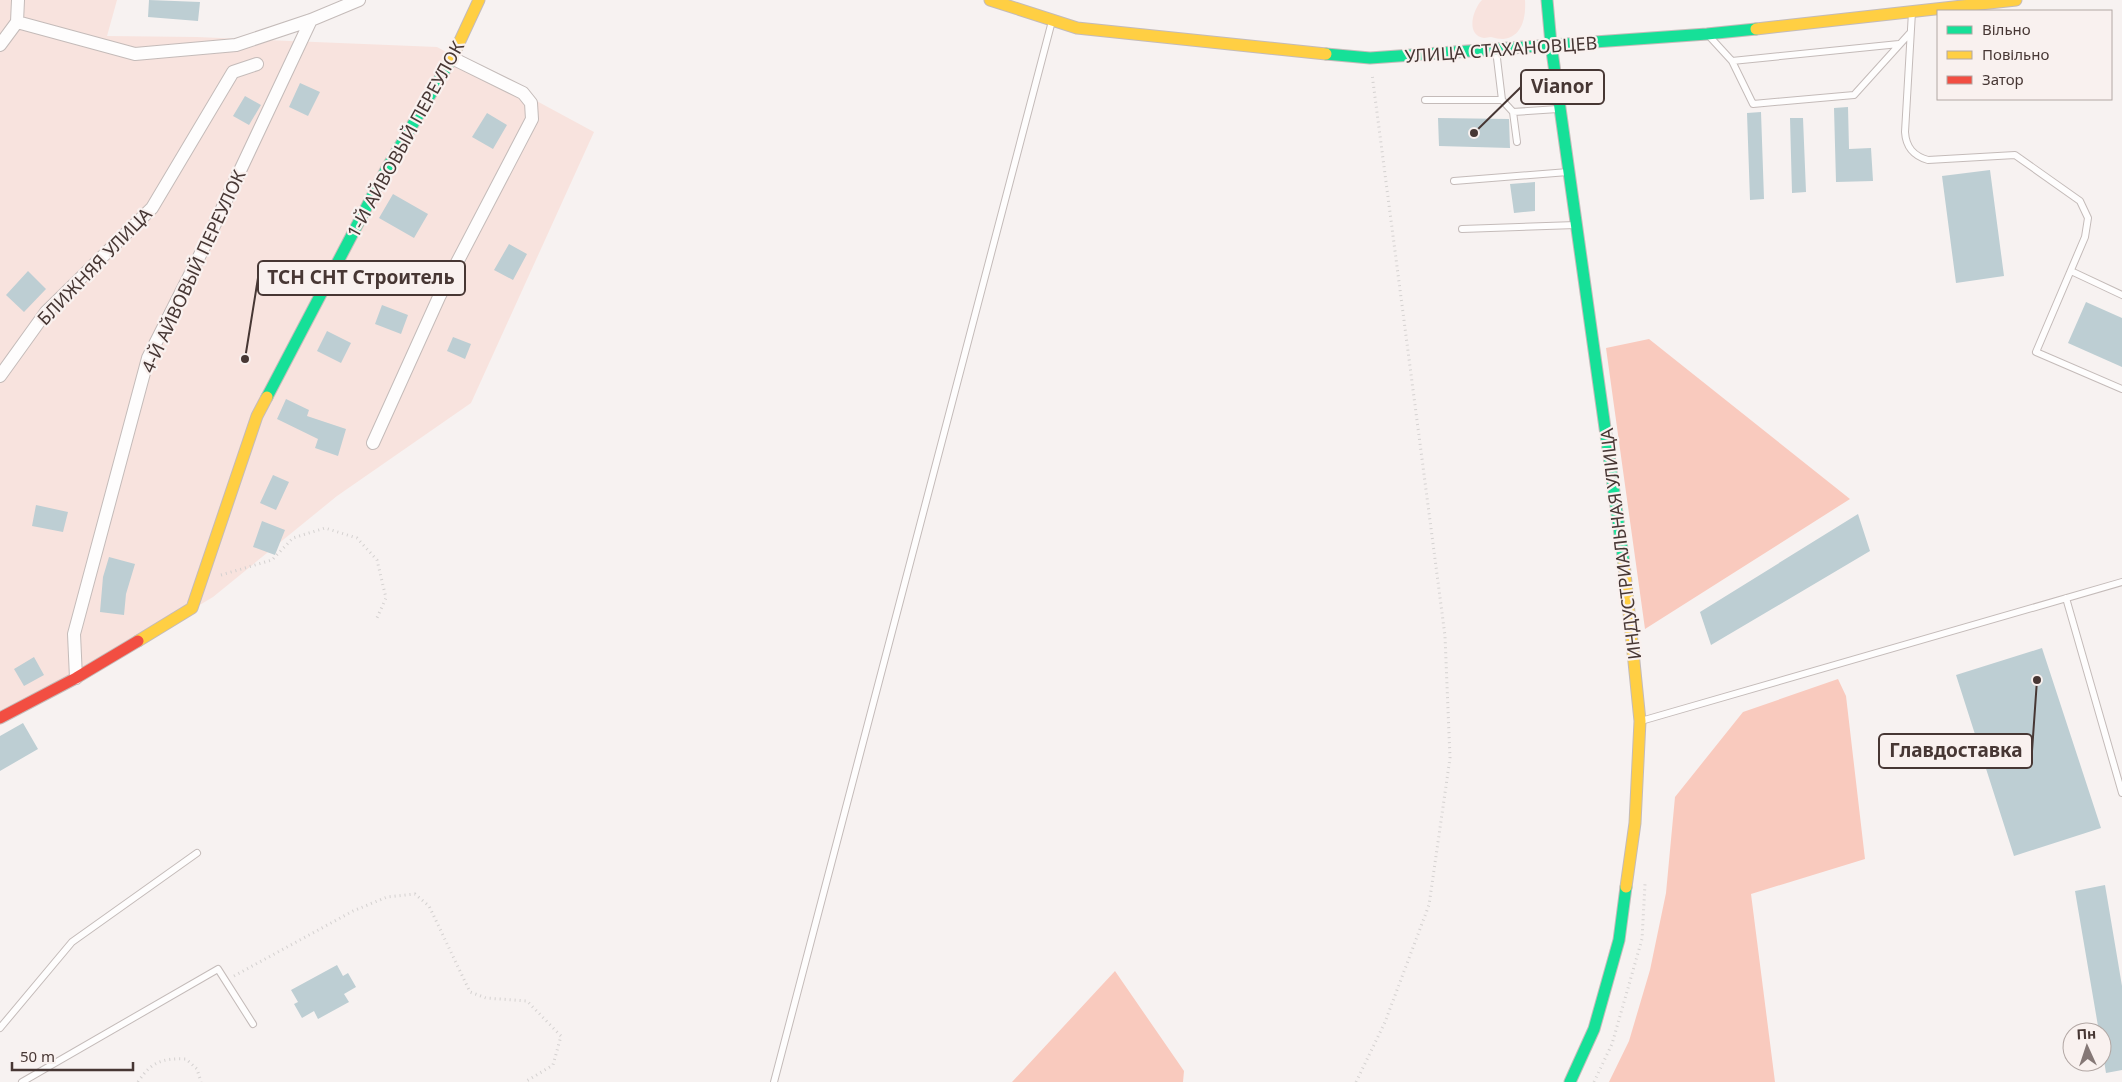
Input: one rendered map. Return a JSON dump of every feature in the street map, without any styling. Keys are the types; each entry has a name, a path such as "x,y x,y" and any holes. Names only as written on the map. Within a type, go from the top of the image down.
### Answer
{"street":[{"path":"0,45 17,22 18,0"},
{"path":"17,22 135,54 236,45 311,20 359,0"},
{"name":"1-Й АЙВОВЫЙ ПЕРЕУЛОК","path":"76,678 192,608 237,480 257,416 387,168 452,58 479,0"},
{"name":"УЛИЦА СТАХАНОВЦЕВ","path":"990,0 1025,6 1052,20 1077,28 1370,58 1707,34 2016,0"},
{"name":"ИНДУСТРИАЛЬНАЯ УЛИЦА","path":"1547,0 1551,44 1624,559 1640,721 1635,823 1619,940 1594,1028 1570,1082"},
{"name":"4-Й АЙВОВЫЙ ПЕРЕУЛОК","path":"76,678 74,634 107,505 148,358 205,245 311,20"},
{"path":"373,443 439,297 532,120 531,103 524,93 452,58"},
{"name":"БЛИЖНЯЯ УЛИЦА","path":"0,376 46,312 152,208 233,72 257,64"},
{"path":"0,718 76,678"}],"lane":[{"path":"1912,11 1905,132 1909,148 1920,158 1928,160 2015,155 2080,201 2088,218 2085,237 2036,352 2122,389"},
{"path":"774,1082 1052,20"},
{"path":"1707,34 1732,61 1753,104 1854,95 1910,33"},
{"path":"1732,61 1899,44"},
{"path":"1496,49 1502,100 1513,112 1517,142"},
{"path":"1426,100 1502,100"},
{"path":"1513,112 1560,109"},
{"path":"1454,182 1570,172"},
{"path":"1462,229 1577,225"},
{"path":"2071,271 2122,295"},
{"path":"1640,721 2122,582"},
{"path":"2066,598 2122,793"},
{"path":"0,1028 72,942 197,853"},
{"path":"22,1082 218,969 253,1024"}],"path":[{"path":"1356,1082 1385,1022 1429,905 1450,758 1445,636 1370,58"},
{"path":"201,581 272,560 293,538 325,528 358,538 377,560 386,598 376,620"},
{"path":"225,981 353,911 386,896 415,894 429,906 470,992 486,998 527,1001 561,1036 553,1065 525,1082"},
{"path":"138,1082 148,1068 170,1058 186,1059 197,1069 201,1082"}],"shaded area":[{"path":"0,0 117,0 107,36 197,37 437,47 594,132 471,403 337,496 213,597 0,725"},
{"path":"1482,0 1525,0 1524,19 1519,30 1510,37 1503,39 1478,36 1474,32 1472,21 1476,9"},
{"path":"1649,339 1850,499 1645,629 1606,348"},
{"path":"1838,679 1846,696 1865,859 1751,894 1775,1082 1609,1082 1629,1041 1650,970 1666,893 1675,797 1743,712"},
{"path":"1115,971 1184,1071 1183,1082 1012,1082"}],"building":[{"path":"149,0 200,2 198,21 148,17"},
{"path":"300,83 320,92 308,116 289,107"},
{"path":"245,96 261,105 249,125 233,116"},
{"path":"1848,107 1849,149 1871,148 1873,181 1836,182 1834,108"},
{"path":"1761,112 1764,199 1750,200 1747,113"},
{"path":"487,113 507,125 493,149 472,137"},
{"path":"1438,118 1509,119 1510,148 1439,146"},
{"path":"1790,118 1803,118 1806,192 1792,193"},
{"path":"1990,170 2004,276 1956,283 1942,176"},
{"path":"1535,182 1535,211 1514,213 1510,184"},
{"path":"393,194 428,214 414,238 379,218"},
{"path":"509,244 527,254 513,280 494,270"},
{"path":"28,271 46,289 24,312 6,295"},
{"path":"2086,302 2122,318 2122,367 2068,343"},
{"path":"382,305 408,315 401,334 375,324"},
{"path":"327,331 351,343 341,363 317,351"},
{"path":"453,337 471,344 465,359 447,351"},
{"path":"286,399 309,410 307,416 346,429 338,456 315,448 318,439 277,419"},
{"path":"273,475 289,482 276,510 260,503"},
{"path":"36,505 68,512 63,532 32,526"},
{"path":"1858,514 1870,551 1711,645 1700,612"},
{"path":"262,521 285,530 275,555 253,547"},
{"path":"109,557 135,564 126,594 124,615 100,612 103,577"},
{"path":"2042,648 2101,828 2014,856 1956,675"},
{"path":"34,657 44,675 24,686 14,669"},
{"path":"23,723 38,749 0,771 0,736"},
{"path":"2105,885 2122,986 2122,1070 2112,1072 2112,1022 2097,1022 2075,891"},
{"path":"337,965 343,976 348,973 356,987 344,994 349,1002 318,1019 314,1011 302,1018 294,1004 298,1002 291,990"}],"traffic: fast":[{"path":"1547,0 1551,44 1624,563"},
{"path":"1326,54 1370,58 1756,29"},
{"path":"267,397 387,168 452,58"},
{"path":"1570,1082 1594,1029 1619,940 1626,887"}],"traffic: slow":[{"path":"452,58 479,0"},
{"path":"990,0 1077,28 1326,54"},
{"path":"1756,29 2016,0"},
{"path":"138,641 192,608 257,416 267,397"},
{"path":"1624,563 1640,721 1635,823 1626,887"}],"traffic: jam":[{"path":"0,718 76,678 138,641"}],"place":[{"name":"Vianor","path":"1474,133"},
{"name":"ТСН СНТ Строитель","path":"245,359"},
{"name":"Главдоставка","path":"2037,680"}]}
